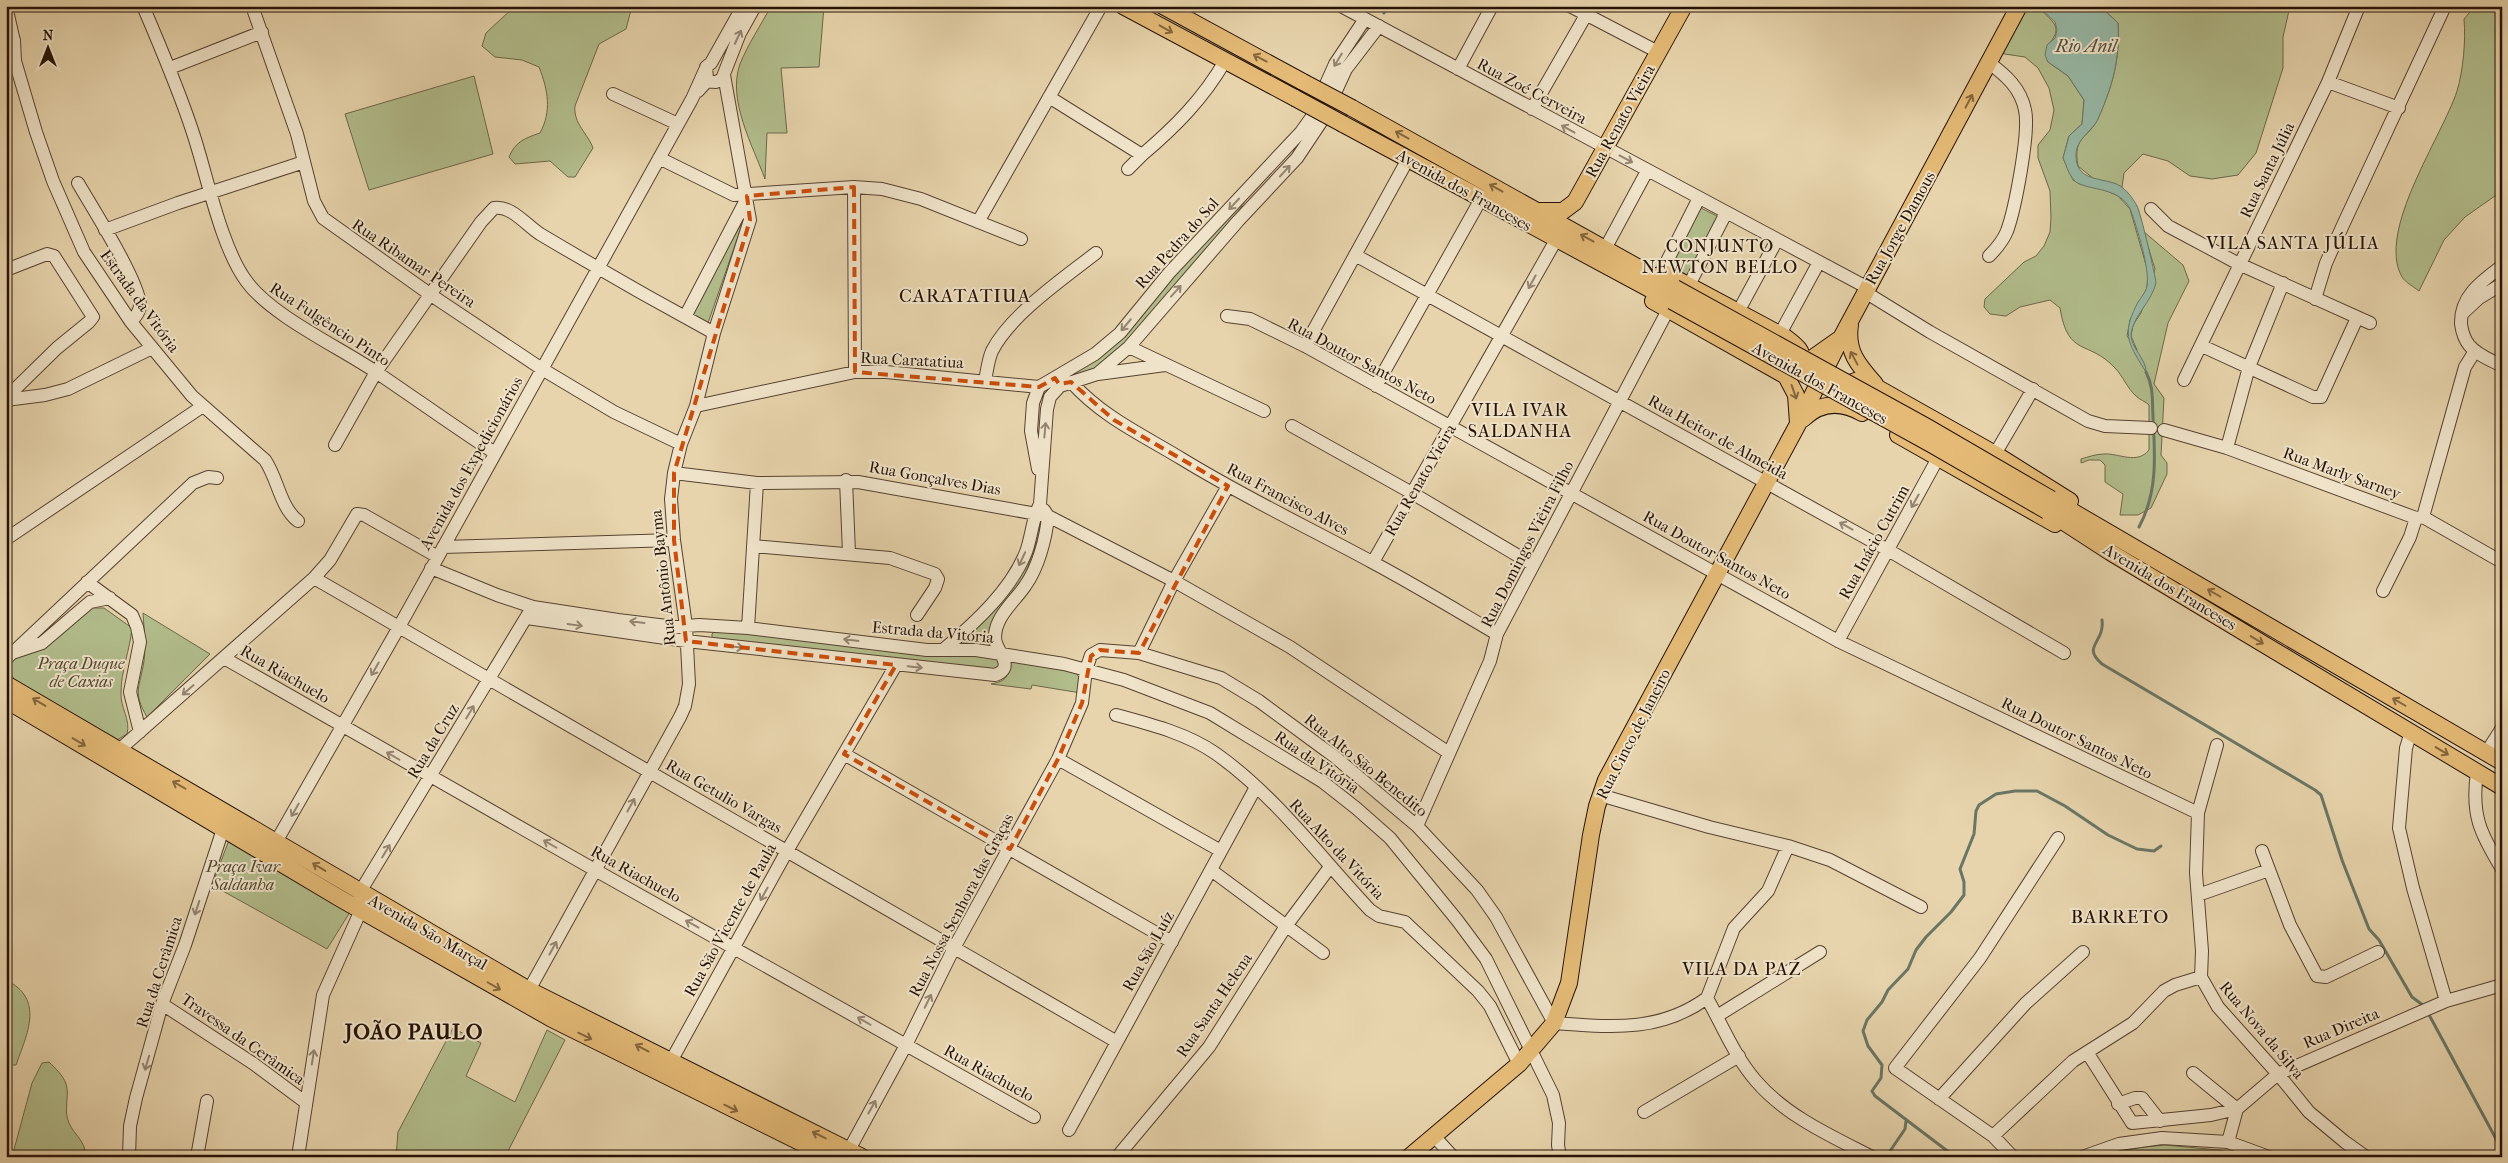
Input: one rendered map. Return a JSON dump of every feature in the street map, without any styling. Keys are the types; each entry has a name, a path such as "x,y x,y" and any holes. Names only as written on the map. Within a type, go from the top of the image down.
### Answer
{"main road":[{"name":"Avenida dos Franceses","path":"1123,6 1556,240 1676,296"},
{"name":"Avenida dos Franceses","path":"1163,6 1539,211 1605,249 1676,296 1931,444 2135,547 2502,762"},
{"name":"Rua Renato Vieira","path":"1539,211 1558,212 1573,205 1684,6"},
{"name":"Rua Jorge Damous","path":"1798,424 1851,318 2019,6"},
{"path":"1605,249 1662,271 1676,296 1786,376 1793,387 1797,399 1798,424"},
{"path":"1676,296 1738,312 1780,334 1800,351 1802,362 1797,368"},
{"path":"1851,318 1849,339 1852,354 1858,365 1880,389"},
{"path":"1773,368 1784,371 1797,368 1841,338"},
{"path":"1852,408 1845,395 1851,383 1862,380 1995,454 2060,494 2135,547"},
{"path":"1798,424 1812,411 1820,407 1836,404 1852,408 2047,521 2110,552"},
{"name":"Rua Cinco de Janeiro","path":"1409,1157 1519,1064 1554,1023 1568,983 1582,886 1600,795 1606,780 1798,424"},
{"name":"Avenida dos Franceses","path":"2049,505 2110,552 2502,787"},
{"name":"Avenida São Marçal","path":"6,684 529,990 670,1063 856,1153"},
{"name":"Avenida São Marçal","path":"6,700 361,910 552,1019 830,1157"}],"street":[{"name":"Estrada da Vitória","path":"6,6 9,41 36,132 75,236 131,322 152,348 203,406 265,460 274,473 289,512 298,521"},
{"name":"Rua Fulgêncio Pinto","path":"143,6 170,68 212,192 226,242 245,280 260,299 376,372 495,453"},
{"name":"Rua Ribamar Pereira","path":"252,6 304,162 314,202 324,218 431,295 542,369 614,412 681,444"},
{"name":"Avenida dos Expedicionários","path":"276,842 438,558 692,99 709,74 743,6"},
{"path":"724,72 717,63 709,74 720,80 724,72 740,33 755,6"},
{"path":"978,222 1101,6"},
{"name":"Rua Zoé Cerveira","path":"1341,6 1819,262 1866,290"},
{"path":"1458,69 1492,6"},
{"path":"1570,6 1658,52"},
{"name":"Rua Santa Júlia","path":"2184,380 2328,82 2359,6"},
{"path":"2315,299 2340,232 2445,6"},
{"path":"1532,109 1586,14"},
{"name":"Rua Pedra do Sol","path":"944,649 968,628 1011,579 1025,553 1038,508 1047,404 1051,394 1062,382 1120,333 1170,274 1307,124 1335,64 1365,19"},
{"name":"Rua Pedra do Sol","path":"1040,478 1031,431 1033,403 1039,387 1097,374 1129,347 1308,144 1323,119 1343,74 1379,26"},
{"path":"170,68 262,32"},
{"path":"1128,169 1166,135 1200,99 1225,61"},
{"path":"1989,63 2002,72 2021,97 2026,112 2020,172 2007,230 2001,244 1989,256"},
{"name":"Rua Antônio Bayma","path":"529,990 685,706 689,684 686,626 674,540 672,500 674,473 681,444 696,406 714,333 750,220 748,196 726,96 724,72"},
{"name":"Rua Antônio Bayma","path":"709,74 736,136"},
{"path":"2328,82 2399,108"},
{"path":"613,94 678,124"},
{"path":"1049,97 1142,155"},
{"path":"659,158 734,195 748,196 854,187 896,192 1021,239"},
{"path":"1305,346 1408,159"},
{"path":"105,230 304,162"},
{"path":"1605,249 1647,171"},
{"path":"78,183 105,230 138,297 139,310 131,322"},
{"path":"854,187 855,372"},
{"path":"1244,215 1246,207 1254,197 1253,191 1247,189"},
{"path":"685,318 748,196"},
{"path":"1662,271 1699,198"},
{"path":"1376,386 1481,199"},
{"path":"336,445 376,372 481,222 492,209 497,207 514,214 536,231 598,269 714,333"},
{"path":"2151,209 2168,226 2239,264 2370,323"},
{"name":"Rua Domingos Viêira Filho","path":"1417,826 1490,661 1498,634 1532,564 1676,296 1726,213"},
{"name":"Rua Renato Vieira","path":"1373,562 1556,240"},
{"path":"1738,312 1777,240"},
{"path":"985,381 991,353 1014,323 1033,304 1096,253"},
{"path":"6,270 47,254 54,256 93,317 91,321 57,348 6,399"},
{"name":"Rua Heitor de Almeida","path":"1354,255 1888,550 2064,653"},
{"path":"1780,334 1819,262"},
{"path":"2502,266 2474,289 2464,302 2462,315 2465,340 2475,351 2502,366"},
{"path":"2227,448 2249,367 2283,283"},
{"path":"2462,315 2479,298 2502,284"},
{"name":"Rua Marly Sarney","path":"1866,290 1930,332 2088,421 2105,426 2157,429 2227,448 2419,518 2502,562"},
{"name":"Rua Doutor Santos Neto","path":"1227,316 1250,319 1305,346 1838,641 2198,813"},
{"path":"2202,346 2312,396 2320,396 2323,394 2358,318"},
{"path":"1129,347 1264,411"},
{"path":"6,399 45,395 68,389 152,348"},
{"path":"2383,591 2419,518 2465,367 2475,351"},
{"path":"1097,374 1165,365"},
{"name":"Rua Caratatiua","path":"696,406 855,372 886,372 1039,387"},
{"name":"Rua Francisco Alves","path":"1062,382 1114,420 1145,436 1228,486 1373,562 1498,634"},
{"path":"1995,454 2033,389"},
{"path":"6,539 203,406"},
{"path":"1292,426 1412,493 1532,564"},
{"name":"Rua Inácio Cutrim","path":"1838,641 1938,458"},
{"name":"Rua Gonçalves Dias","path":"674,473 757,483 846,480 1038,508 1048,516 1174,580 1290,647 1448,753"},
{"path":"9,656 192,483 208,477 217,478"},
{"path":"846,480 849,553"},
{"path":"748,628 757,483"},
{"path":"1138,654 1174,580 1228,486"},
{"name":"Estrada da Vitória","path":"314,578 330,560 355,516 359,513 438,558 497,595 530,612 686,641 995,675 1004,669 1004,654 944,649 926,650 748,628 708,625 675,627 530,612"},
{"path":"1004,654 997,645 997,627 1003,613 1028,580 1042,545 1048,516"},
{"path":"438,558 674,540"},
{"path":"753,546 890,558 936,575 938,579 935,588 917,615"},
{"path":"119,750 228,660 314,578"},
{"name":"Rua Getulio Vargas","path":"314,578 1117,1042"},
{"path":"87,582 132,615 138,626 140,642 130,692 140,732"},
{"path":"9,656 42,643 90,602 110,598"},
{"name":"Rua da Cruz","path":"360,892 530,612"},
{"name":"Rua Alto São Benedito","path":"1086,670 1091,655 1100,650 1138,654 1205,672 1236,686 1325,749 1417,826 1458,869 1496,917 1554,1023"},
{"name":"Rua da Vitória","path":"1004,654 1086,670 1124,680 1210,713 1323,782 1390,838 1486,959 1531,1052"},
{"name":"Rua Riachuelo","path":"228,660 430,777 1034,1117"},
{"name":"Rua São Vicente de Paula","path":"670,1063 787,851 896,665"},
{"name":"Rua Nossa Senhora das Graças","path":"856,1153 954,948 1058,759 1082,703 1086,670"},
{"name":"Rua Alto da Vitória","path":"1116,714 1154,725 1207,749 1256,787 1295,826 1370,910 1379,916 1405,922 1478,990 1490,1006 1519,1064"},
{"path":"2486,753 2502,728"},
{"path":"2411,732 2406,748 2399,828 2411,880 2446,1001"},
{"name":"Rua Nova da Silva","path":"2216,745 2198,813 2196,873 2202,951 2201,977 2218,1007 2309,1112 2366,1157"},
{"path":"844,754 1172,942"},
{"path":"1058,759 1221,851"},
{"path":"2477,772 2473,797 2479,827 2502,869"},
{"name":"Rua São Luíz","path":"1070,1130 1256,787"},
{"path":"1600,795 1709,827 1788,846 1830,860 1921,907"},
{"name":"Rua da Cerâmica","path":"128,1157 130,1126 136,1098 162,1004 185,945 223,829"},
{"path":"2013,1157 1993,1136 1895,1068 1980,958 2058,838"},
{"path":"1554,1023 1605,1027 1646,1025 1679,1016 1707,998 1734,928 1768,891 1788,846"},
{"path":"2262,851 2290,924 2316,976 2326,977 2378,952"},
{"name":"Rua Santa Helena","path":"1117,1157 1209,1047 1286,926 1330,867"},
{"path":"1211,870 1323,953"},
{"path":"2198,895 2269,870"},
{"path":"298,1157 305,1102 324,995 361,910 360,892"},
{"path":"1717,1016 1820,952"},
{"path":"1939,1099 2026,1003 2083,952"},
{"path":"1993,1136 2063,1070 2087,1052 2133,1024 2164,991 2175,985 2201,977"},
{"name":"Rua Direita","path":"2237,1109 2278,1074 2428,1008 2502,985"},
{"path":"1707,998 1739,1056 1757,1082 1792,1112 1817,1129 1872,1157"},
{"name":"Travessa da Cerâmica","path":"162,1004 254,1064 305,1102"},
{"path":"1531,1052 1552,1095 1559,1123 1558,1145 1560,1157"},
{"path":"2087,1052 2118,1104 2132,1123 2160,1121 2237,1109"},
{"path":"1644,1112 1739,1056"},
{"path":"2192,1073 2237,1109"},
{"path":"2118,1104 2135,1098 2142,1098 2160,1121"},
{"path":"197,1157 207,1101"},
{"path":"2228,1142 2237,1109"},
{"path":"1434,1136 1453,1157"},
{"path":"2082,1157 2119,1144 2172,1138 2228,1142 2269,1157"}],"highlighted area":[{"path":"854,187 855,372 1039,387 1055,378 1059,384 1071,382 1114,420 1228,486 1139,653 1100,650 1091,656 1082,703 1058,759 1010,849 844,754 896,665 686,641 674,540 674,473 750,220 747,196"}],"green space":[{"path":"515,6 632,6 626,29 599,44 575,106 578,123 593,148 575,177 568,177 550,161 515,164 509,157 521,141 540,133 544,125 547,109 545,84 539,67 522,60 495,57 482,46 486,33"},
{"path":"771,6 824,6 819,67 781,68 787,133 767,133 765,179 743,123 737,93 737,78 743,57"},
{"path":"2025,6 2038,6 2052,20 2056,29 2053,39 2047,46 2048,62 2068,76 2084,100 2082,124 2069,136 2063,158 2073,180 2080,184 2101,188 2118,196 2130,209 2148,272 2147,288 2130,320 2127,336 2137,350 2131,336 2133,325 2141,313 2155,269 2143,231 2183,265 2189,281 2168,323 2154,384 2164,398 2161,455 2167,463 2167,474 2151,508 2138,515 2120,515 2123,494 2105,482 2105,465 2100,460 2089,460 2081,463 2081,459 2101,454 2133,458 2144,454 2149,450 2149,405 2133,393 2118,371 2105,359 2074,341 2068,334 2060,308 2050,300 2020,307 2006,316 1990,314 1984,307 1985,299 2024,262 2036,256 2044,246 2050,232 2050,191 2038,158 2038,145 2050,130 2054,110 2049,88 2038,68 2025,57 1998,53"},
{"path":"2100,6 2290,6 2283,37 2283,68 2256,153 2238,175 2212,179 2190,176 2168,161 2143,154 2124,173 2122,187 2094,179 2078,166 2077,148 2095,125 2108,94 2117,60 2118,23"},
{"path":"2475,6 2502,6 2502,191 2465,217 2444,240 2419,291 2402,277 2396,258 2398,235 2404,210 2414,184 2457,91 2464,56 2464,19"},
{"path":"474,76 493,154 369,190 345,114"},
{"path":"1248,196 1238,212 1127,343 1100,366 1077,376 1074,374"},
{"path":"1699,207 1719,217 1688,278 1668,269"},
{"path":"744,219 708,323 690,314"},
{"path":"1040,519 1044,521 1026,572 990,644 986,646 964,643 962,640 1001,600"},
{"name":"Praça Duque de Caxias","path":"92,608 104,608 132,628 122,676 121,693 128,729 127,734 117,740 16,682 9,671 10,664 14,659 33,652"},
{"name":"Praça Duque de Caxias","path":"143,613 210,654 147,717 138,695 145,655"},
{"path":"716,630 994,657 999,661 998,670 712,638 712,634"},
{"path":"1012,659 1076,673 1081,680 1081,693 1032,685 1031,689 991,684 1002,681 1007,676"},
{"name":"Praça Ivar Saldanha","path":"229,840 350,912 327,949 212,885"},
{"path":"6,980 18,988 26,997 29,1007 28,1029 16,1065 6,1065"},
{"path":"453,1028 481,1043 466,1076 515,1102 547,1030 565,1040 505,1157 396,1157 398,1132"},
{"path":"49,1062 65,1081 67,1088 67,1118 84,1147 85,1157 12,1157 32,1083 42,1063"},
{"path":"2165,1145 2219,1150 2243,1157 2103,1157 2135,1148"}],"water":[{"name":"Rio Anil","path":"2038,6 2100,6 2118,23 2117,60 2108,95 2095,124 2078,145 2076,157 2082,172 2088,176 2117,184 2123,188 2133,199 2139,210 2156,283 2151,296 2132,327 2131,334 2133,344 2146,367 2146,372 2132,348 2128,333 2131,316 2147,286 2147,270 2139,238 2131,211 2126,202 2110,192 2078,183 2068,171 2063,158 2069,136 2082,124 2084,100 2068,76 2048,62 2045,55 2047,45 2055,38 2057,30 2055,22"}],"waterway":[{"path":"1384,13 1387,6"},
{"path":"2139,527 2149,500 2154,473 2152,394 2146,372"},
{"path":"2102,620 2102,628 2094,648 2096,658 2102,664 2321,795 2342,860 2369,929 2379,940 2412,997 2424,1006"},
{"path":"1950,1157 1950,1153 1875,1096 1872,1091 1881,1078 1882,1065 1868,1046 1863,1031 1867,1020 1882,1002 1888,990 1908,969 1916,950 1964,895 1964,882 1960,869 1974,834 1976,811 1979,805 1996,794 2015,791 2037,791 2065,806 2108,835 2137,849 2154,851 2161,846"},
{"path":"2427,1011 2502,1150"},
{"path":"1886,1157 1905,1129 1906,1121"}],"district":[{"name":"VILA SANTA JÚLIA","path":"2293,243"},
{"name":"CONJUNTO NEWTON BELLO","path":"1720,256"},
{"name":"CARATATIUA","path":"965,296"},
{"name":"VILA IVAR SALDANHA","path":"1520,420"},
{"name":"BARRETO","path":"2120,917"},
{"name":"VILA DA PAZ","path":"1742,969"},
{"name":"JOÃO PAULO","path":"414,1032"}]}
